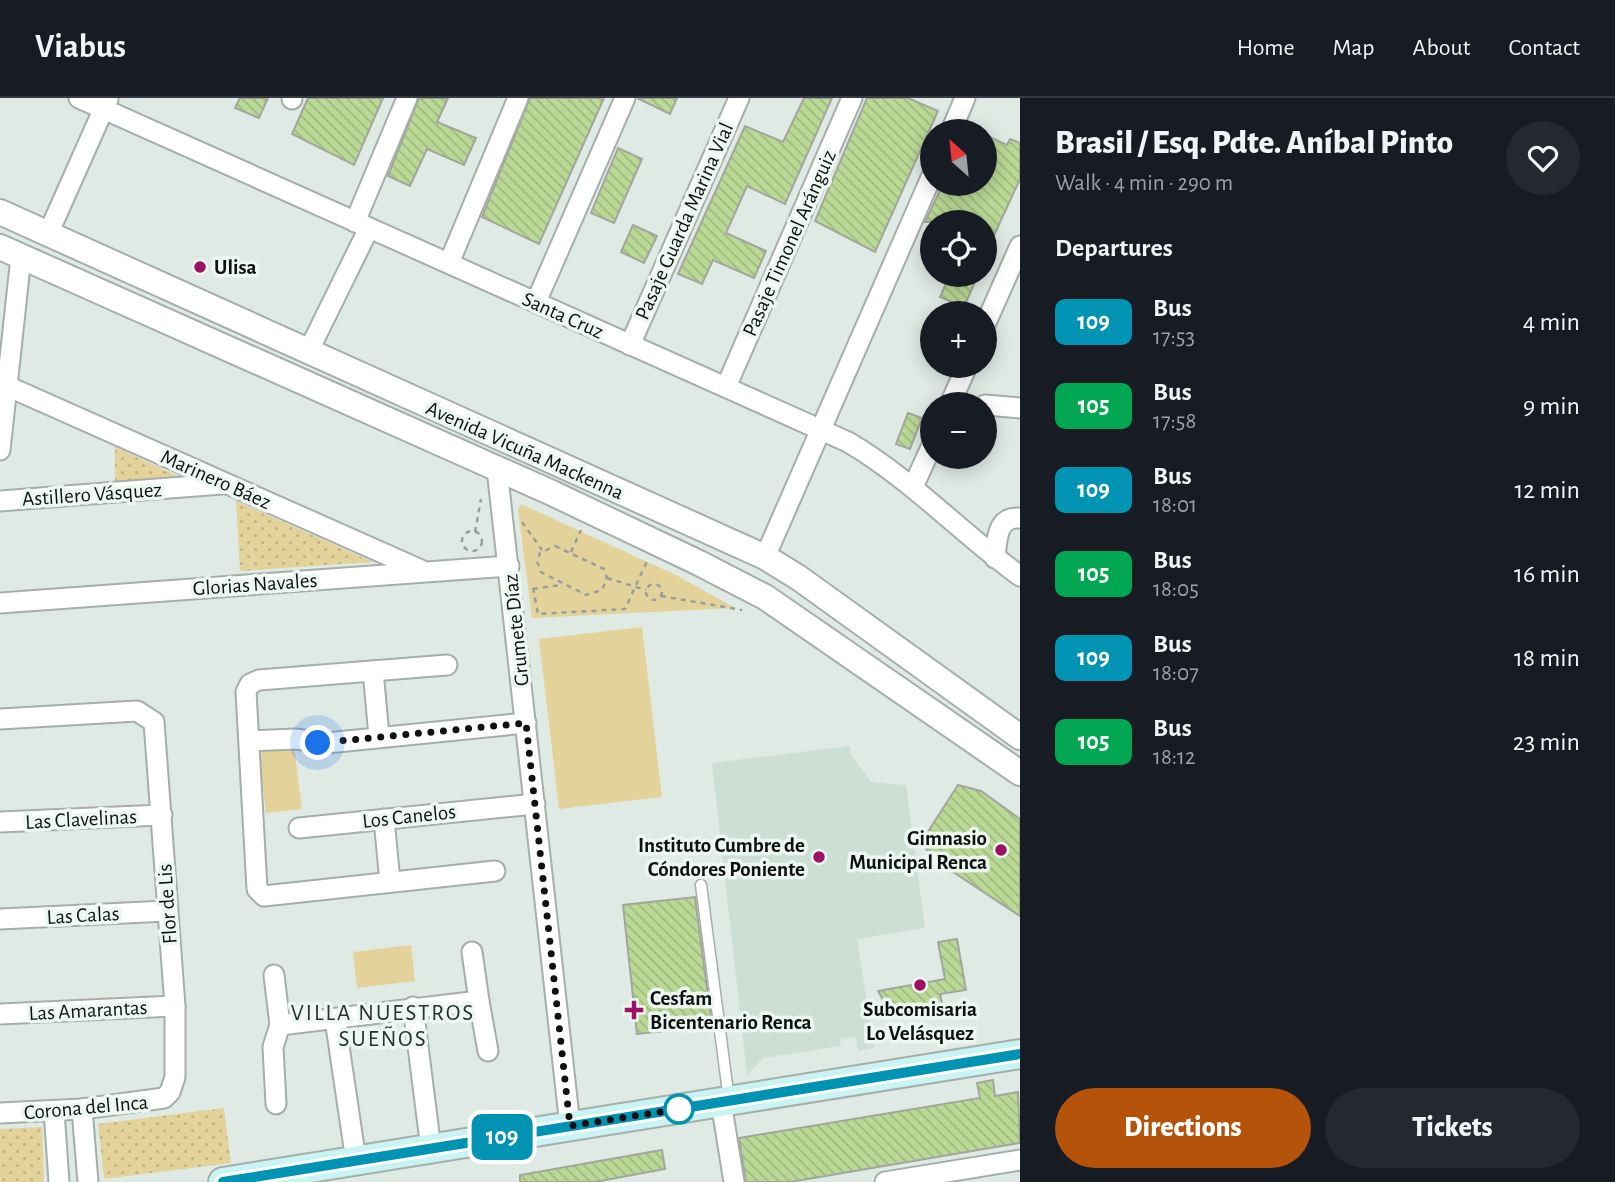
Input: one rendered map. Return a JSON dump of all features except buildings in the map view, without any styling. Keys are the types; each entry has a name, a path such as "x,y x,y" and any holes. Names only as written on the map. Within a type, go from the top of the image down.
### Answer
{"main road":[{"path":"223,1182 1020,1054"}],"street":[{"name":"Santa Cruz","path":"79,98 106,103 362,225 821,430 870,455 1020,576"},
{"path":"308,352 362,225 407,98"},
{"path":"449,264 518,98"},
{"path":"536,302 625,98"},
{"name":"Pasaje Guarda Marina Vial","path":"630,345 739,98"},
{"name":"Pasaje Timonel Aránguiz","path":"726,387 852,98"},
{"path":"956,119 965,98"},
{"path":"48,234 106,103"},
{"path":"765,558 923,196"},
{"name":"Avenida Vicuña Mackenna","path":"0,212 171,292 765,558 799,578 1020,737"},
{"path":"0,450 7,386 11,252"},
{"name":"Avenida Vicuña Mackenna","path":"11,252 592,511 765,597 1020,773"},
{"path":"996,301 1018,256"},
{"path":"158,317 171,292"},
{"name":"Marinero Báez","path":"7,386 425,572"},
{"path":"997,405 1020,408"},
{"name":"Grumete Díaz","path":"497,469 526,723 527,805 570,1126"},
{"path":"913,487 921,469"},
{"name":"Astillero Vásquez","path":"0,500 227,483"},
{"path":"995,558 1001,525 1009,519 1020,518"},
{"name":"Glorias Navales","path":"0,603 509,566"},
{"path":"447,666 254,682 246,692 258,892 264,896 495,871"},
{"path":"373,671 379,736"},
{"name":"Flor de Lis","path":"0,719 137,711 150,716 157,730 167,911 176,1006 175,1077 170,1092"},
{"path":"249,741 295,739 327,743 526,723"},
{"name":"Los Canelos","path":"299,828 527,805"},
{"name":"Las Clavelinas","path":"0,822 162,814"},
{"path":"384,819 390,883"},
{"name":"Las Calas","path":"0,919 167,911"},
{"path":"472,953 488,1051"},
{"path":"274,975 280,1025 273,1047 276,1104"},
{"path":"280,1025 479,1001"},
{"name":"Las Amarantas","path":"0,1014 176,1006"},
{"path":"413,1007 431,1149"},
{"path":"335,1019 356,1161"},
{"name":"Corona del Inca","path":"0,1114 82,1110 156,1101 170,1092"},
{"path":"725,1101 734,1182"},
{"path":"82,1110 88,1182"},
{"path":"54,1111 59,1182"},
{"path":"886,1182 993,1173 1020,1160"}],"lane":[{"path":"701,885 725,1101"}],"path":[{"path":"571,552 592,511"},
{"path":"472,531 478,533 482,540 480,546 473,551 467,550 463,545 464,536 472,531"},
{"path":"533,589 538,614 625,609 657,542"},
{"path":"550,546 571,552 604,569 607,578 602,590 586,594 541,572 538,556 550,546"},
{"path":"607,578 646,590"},
{"path":"661,596 661,589 657,584 650,585 646,590 647,596 652,600 661,596 755,612 765,597"},
{"path":"512,591 563,585"}],"shaded area":[{"path":"115,447 191,482 115,483"},
{"path":"236,501 373,562 240,571"},
{"path":"521,504 676,575 735,608 532,618 518,510"},
{"path":"642,627 662,797 559,809 539,639"},
{"path":"294,746 302,809 266,813 258,751"},
{"name":"Instituto Cumbre de Cóndores Poniente","path":"850,746 850,753 871,782 906,785 925,928 857,939 874,1048 858,1051 856,1037 841,1038 840,1046 763,1058 747,1075 712,763"},
{"path":"411,945 415,981 357,988 353,952"},
{"path":"224,1108 231,1163 104,1179 98,1124"},
{"path":"42,1127 44,1182 0,1182 0,1129"}],"bus line":[{"name":"109","path":"223,1182 1020,1054"}],"place":[{"name":"Ulisa","path":"200,267"},
{"name":"Gimnasio Municipal Renca","path":"1001,850"},
{"name":"Instituto Cumbre de Cóndores Poniente","path":"819,857"},
{"name":"Subcomisaria Lo Velásquez","path":"920,985"},
{"name":"Cesfam Bicentenario Renca","path":"634,1010"}],"district":[{"name":"VILLA NUESTROS SUEÑOS","path":"383,1025"}],"route":[{"path":"318,743 526,723 570,1126 679,1109"}]}
